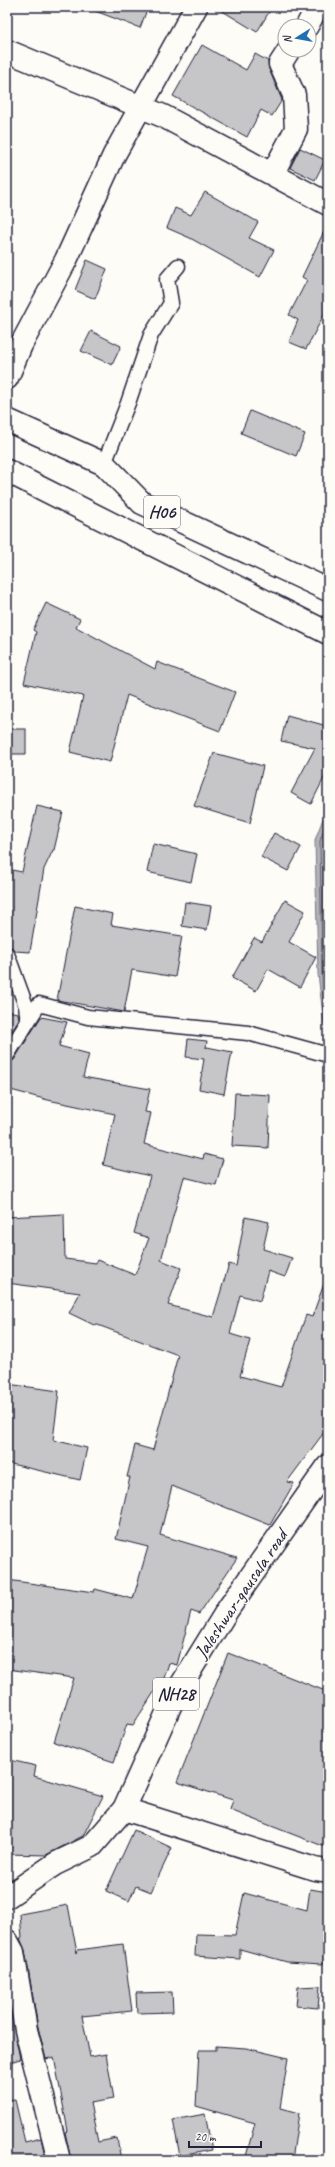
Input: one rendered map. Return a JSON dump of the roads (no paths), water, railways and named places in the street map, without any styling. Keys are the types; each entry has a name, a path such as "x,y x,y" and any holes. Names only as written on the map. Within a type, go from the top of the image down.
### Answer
{"main road":[{"path":"7,378 20,345 66,260 114,155 142,108 196,7"},
{"path":"7,52 163,116 273,173 328,204"},
{"path":"273,173 296,129 294,95 280,64 283,58"},
{"name":"H06","path":"7,420 104,464 142,503 328,590"},
{"name":"H06","path":"7,471 328,633"},
{"name":"Jaleshwar-gausala road","path":"7,1897 55,1864 92,1846 124,1810 175,1695 228,1609 328,1466"},
{"path":"124,1810 315,1869 328,1871"},
{"path":"7,1941 12,1952 26,2030 59,2160"}],"lane":[{"path":"104,464 128,403 151,335 171,303 167,279 178,266"},
{"path":"7,954 26,1006 28,1022"},
{"path":"7,1055 39,1004 88,1017 248,1033 328,1055"}],"water":[{"path":"328,805 328,1027 324,1024 318,974 315,840"}]}
